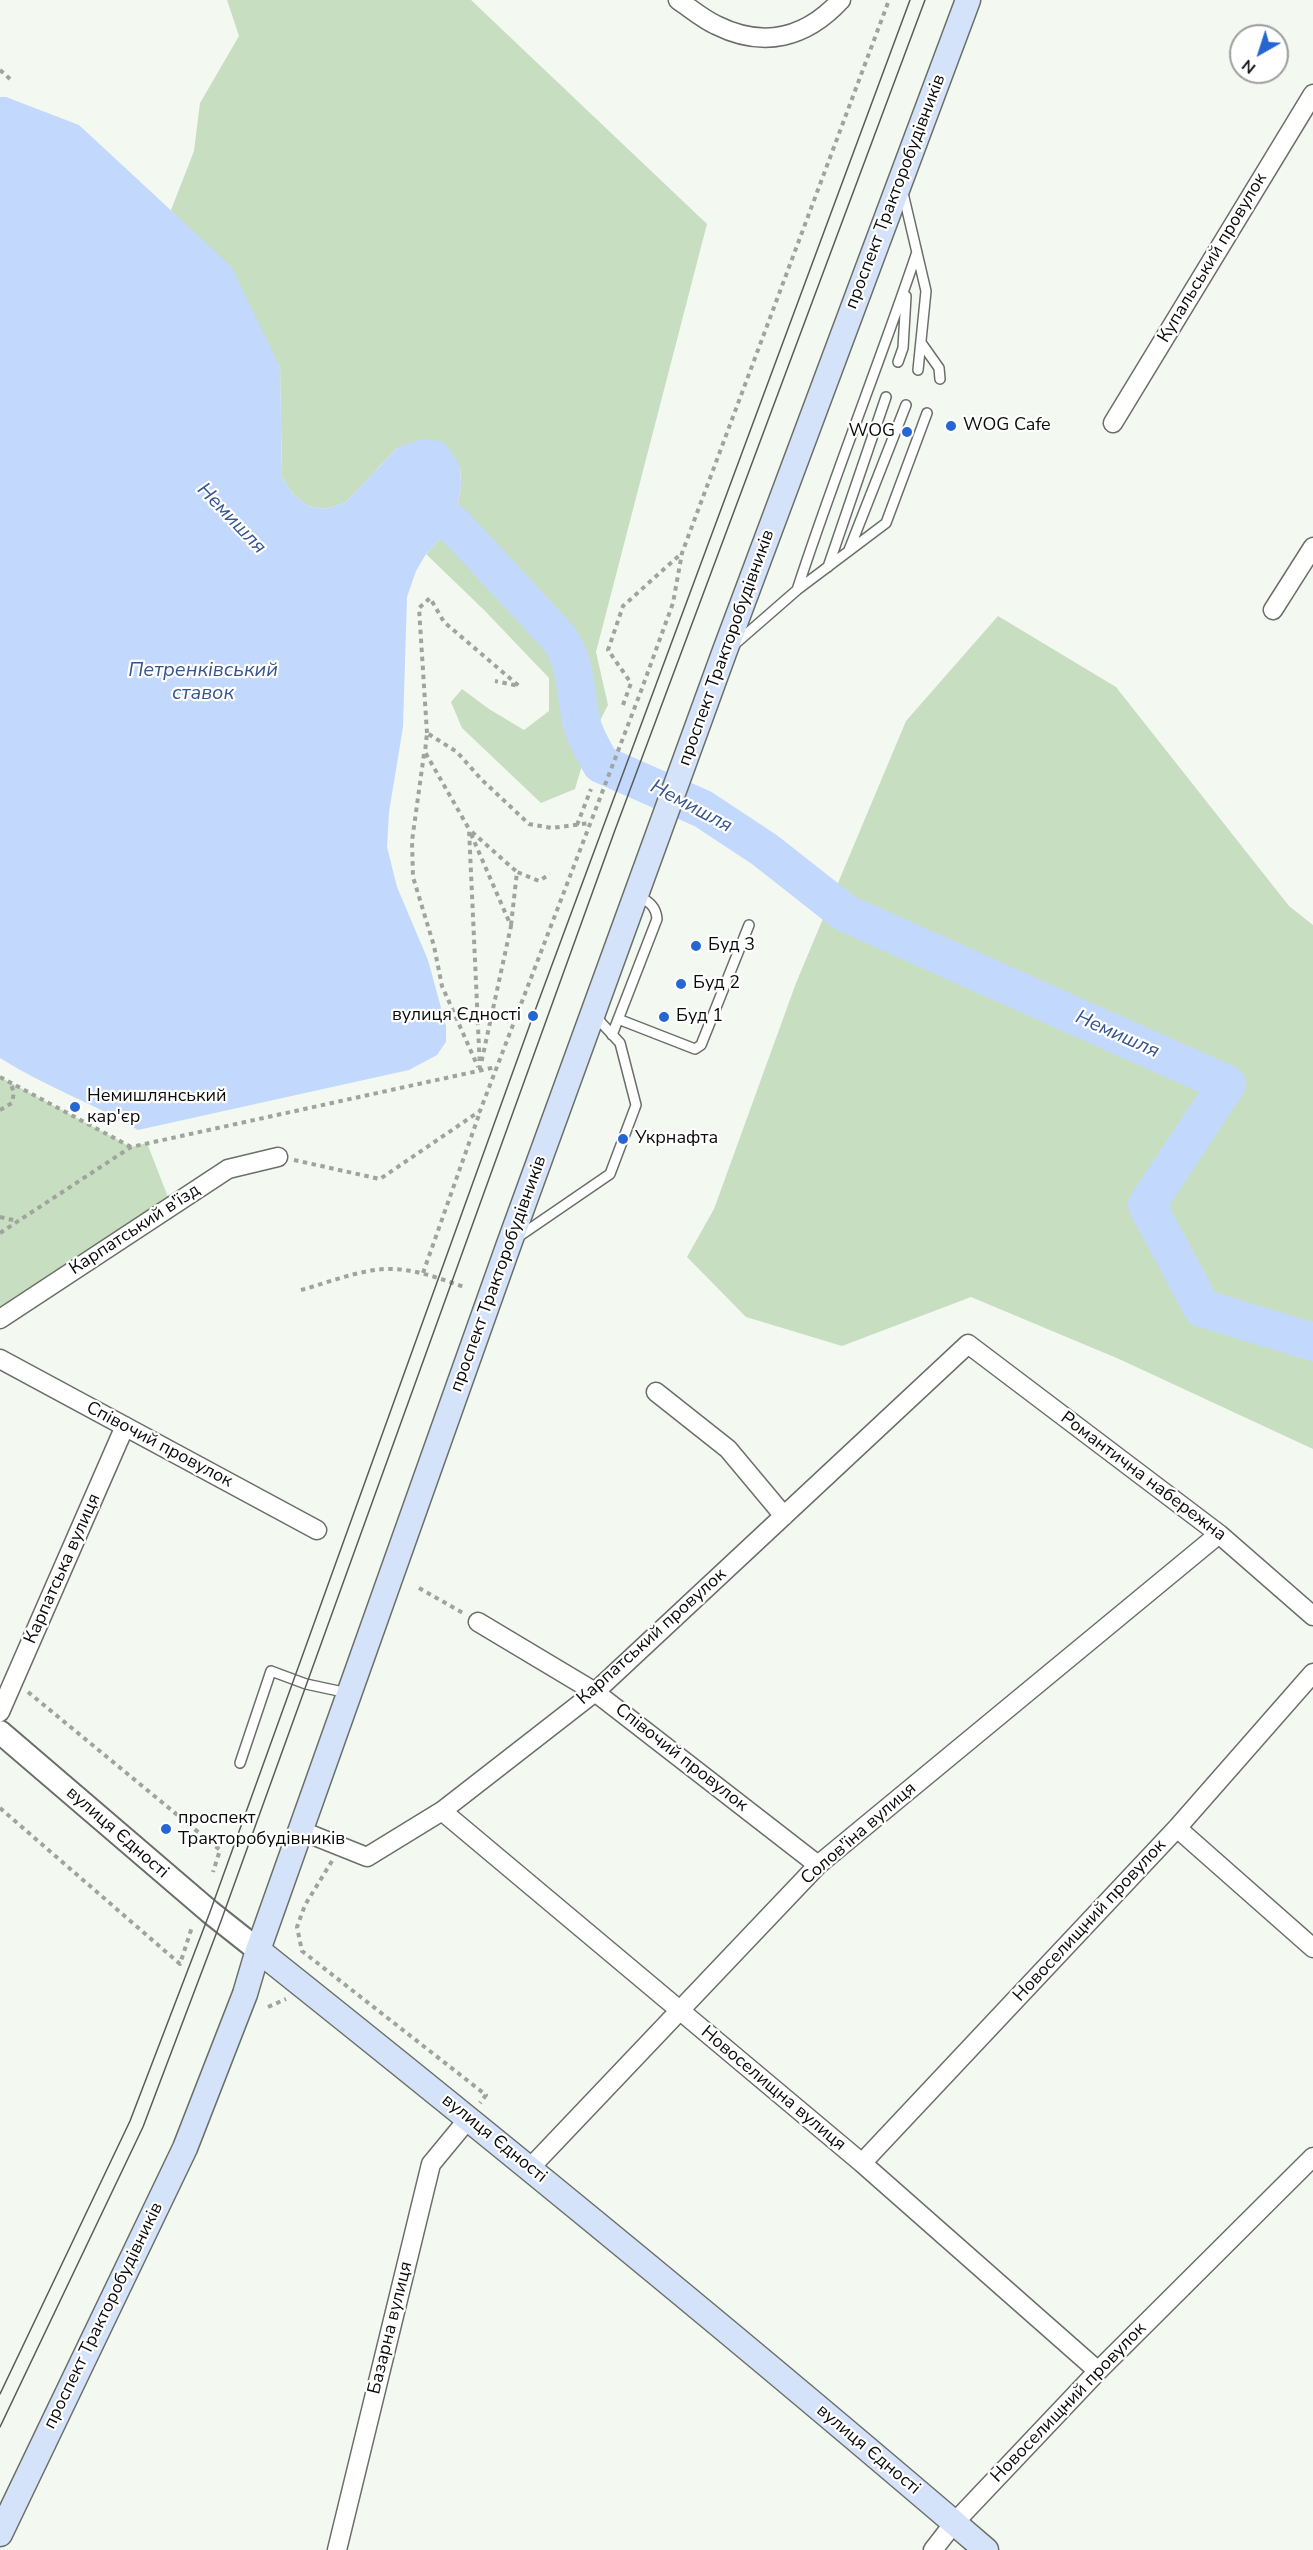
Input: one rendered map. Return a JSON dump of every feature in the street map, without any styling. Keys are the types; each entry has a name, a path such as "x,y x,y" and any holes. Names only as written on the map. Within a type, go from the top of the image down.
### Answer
{"main road":[{"name":"проспект Тракторобудівників","path":"0,2534 185,2148 245,1994 258,1950 508,1244 724,653 968,0"},
{"name":"вулиця Єдності","path":"258,1950 530,2168 834,2419 986,2550"}],"street":[{"path":"678,0 717,26 750,36 781,38 805,30 827,15 841,0"},
{"name":"Купальський провулок","path":"1113,423 1313,94"},
{"path":"1273,610 1313,547"},
{"name":"Карпатський в'їзд","path":"0,1319 228,1169 278,1156"},
{"name":"Карпатський провулок","path":"302,1831 367,1857 442,1811 595,1692 968,1344"},
{"name":"Романтична набережна","path":"968,1344 1219,1534 1313,1616"},
{"name":"Співочий провулок","path":"0,1359 317,1530"},
{"path":"656,1392 728,1449 784,1516"},
{"name":"Карпатська вулиця","path":"0,1712 125,1426"},
{"name":"Солов'їна вулиця","path":"530,2168 818,1865 1219,1534"},
{"name":"Співочий провулок","path":"478,1622 595,1692 818,1865"},
{"name":"Новоселищний провулок","path":"862,2163 1177,1828 1313,1673"},
{"name":"вулиця Єдності","path":"0,1732 210,1912 258,1950"},
{"name":"Новоселищна вулиця","path":"442,1811 862,2163 1098,2371"},
{"path":"1177,1828 1313,1948"},
{"name":"Базарна вулиця","path":"337,2550 431,2164 469,2118"},
{"name":"Новоселищний провулок","path":"933,2550 954,2523 1098,2371 1313,2157"}],"lane":[{"path":"900,182 926,291 918,370"},
{"path":"797,590 820,518 890,334 917,252"},
{"path":"898,362 903,348 907,282"},
{"path":"922,344 939,368 940,379"},
{"path":"828,567 886,397"},
{"path":"849,550 906,405"},
{"path":"724,653 797,590 886,523 927,413"},
{"path":"612,1035 657,919 652,903 637,894"},
{"path":"618,1019 695,1049 701,1046 749,925"},
{"path":"508,1244 610,1174 636,1105 620,1043 593,1014"},
{"path":"240,1763 271,1671 306,1684 350,1693"}],"path":[{"path":"423,1273 480,1111 641,691 673,603 682,553 889,0"},
{"path":"0,70 10,79"},
{"path":"623,705 631,683 608,650 622,606 682,553"},
{"path":"480,1070 442,986 434,946 413,877 412,841 427,733 419,608 430,598 444,622 519,686 495,681"},
{"path":"427,733 456,752 481,780 529,824 552,828 591,822"},
{"path":"425,752 469,830 511,926"},
{"path":"577,825 591,789"},
{"path":"469,830 517,872 539,881 550,874"},
{"path":"469,830 480,1070"},
{"path":"480,1070 511,926 517,872"},
{"path":"0,1233 131,1147 497,1066"},
{"path":"2,1079 131,1147"},
{"path":"0,1110 8,1107 14,1098 12,1088 2,1079"},
{"path":"278,1156 380,1179 480,1111"},
{"path":"0,1217 18,1221"},
{"path":"301,1290 370,1270 398,1269 423,1273 464,1287"},
{"path":"419,1588 455,1609"},
{"path":"14,1681 220,1850 213,1872"},
{"path":"0,1808 180,1964 192,1927"},
{"path":"341,1846 305,1905 297,1927 302,1951 486,2095 469,2118"}],"green space":[{"path":"227,0 471,0 707,224 596,652 608,705 589,742 575,789 541,803 462,728 451,702 462,689 524,730 549,711 549,678 426,554 454,525 461,486 460,465 398,447 345,503 325,509 308,506 293,494 282,477 280,367 171,210 194,151 200,103 239,36"},
{"path":"998,616 1116,687 1289,906 1313,925 1313,1449 1119,1359 971,1297 842,1346 746,1317 687,1257 714,1209 796,983 906,721"},
{"path":"0,1077 131,1147 147,1143 168,1197 0,1310"}],"water":[{"name":"Петренківський ставок","path":"0,97 6,97 79,125 231,266 280,367 282,477 293,494 308,506 325,509 345,503 398,447 423,439 444,442 460,465 461,486 454,525 426,554 416,571 407,597 403,727 389,812 387,847 397,887 428,960 446,1026 446,1042 437,1055 409,1070 138,1130 0,1058"}],"waterway":[{"name":"Немишля","path":"409,510 422,509 433,512 454,525 558,637 572,667 583,727 601,764 703,809 765,850 845,913 1227,1084 1147,1205 1202,1308 1313,1342"}],"tram line":[{"path":"0,2394 130,2121 210,1912 533,1016 910,0"},
{"path":"0,2427 143,2127 221,1921 615,830 925,0"}],"place":[{"name":"WOG Cafe","path":"951,426"},
{"name":"WOG","path":"907,432"},
{"name":"Буд 3","path":"696,946"},
{"name":"Буд 2","path":"681,984"},
{"name":"вулиця Єдності","path":"533,1016"},
{"name":"Буд 1","path":"664,1017"},
{"name":"Немишлянський кар'єр","path":"75,1107"},
{"name":"Укрнафта","path":"623,1139"},
{"name":"проспект Тракторобудівників","path":"166,1829"}]}
